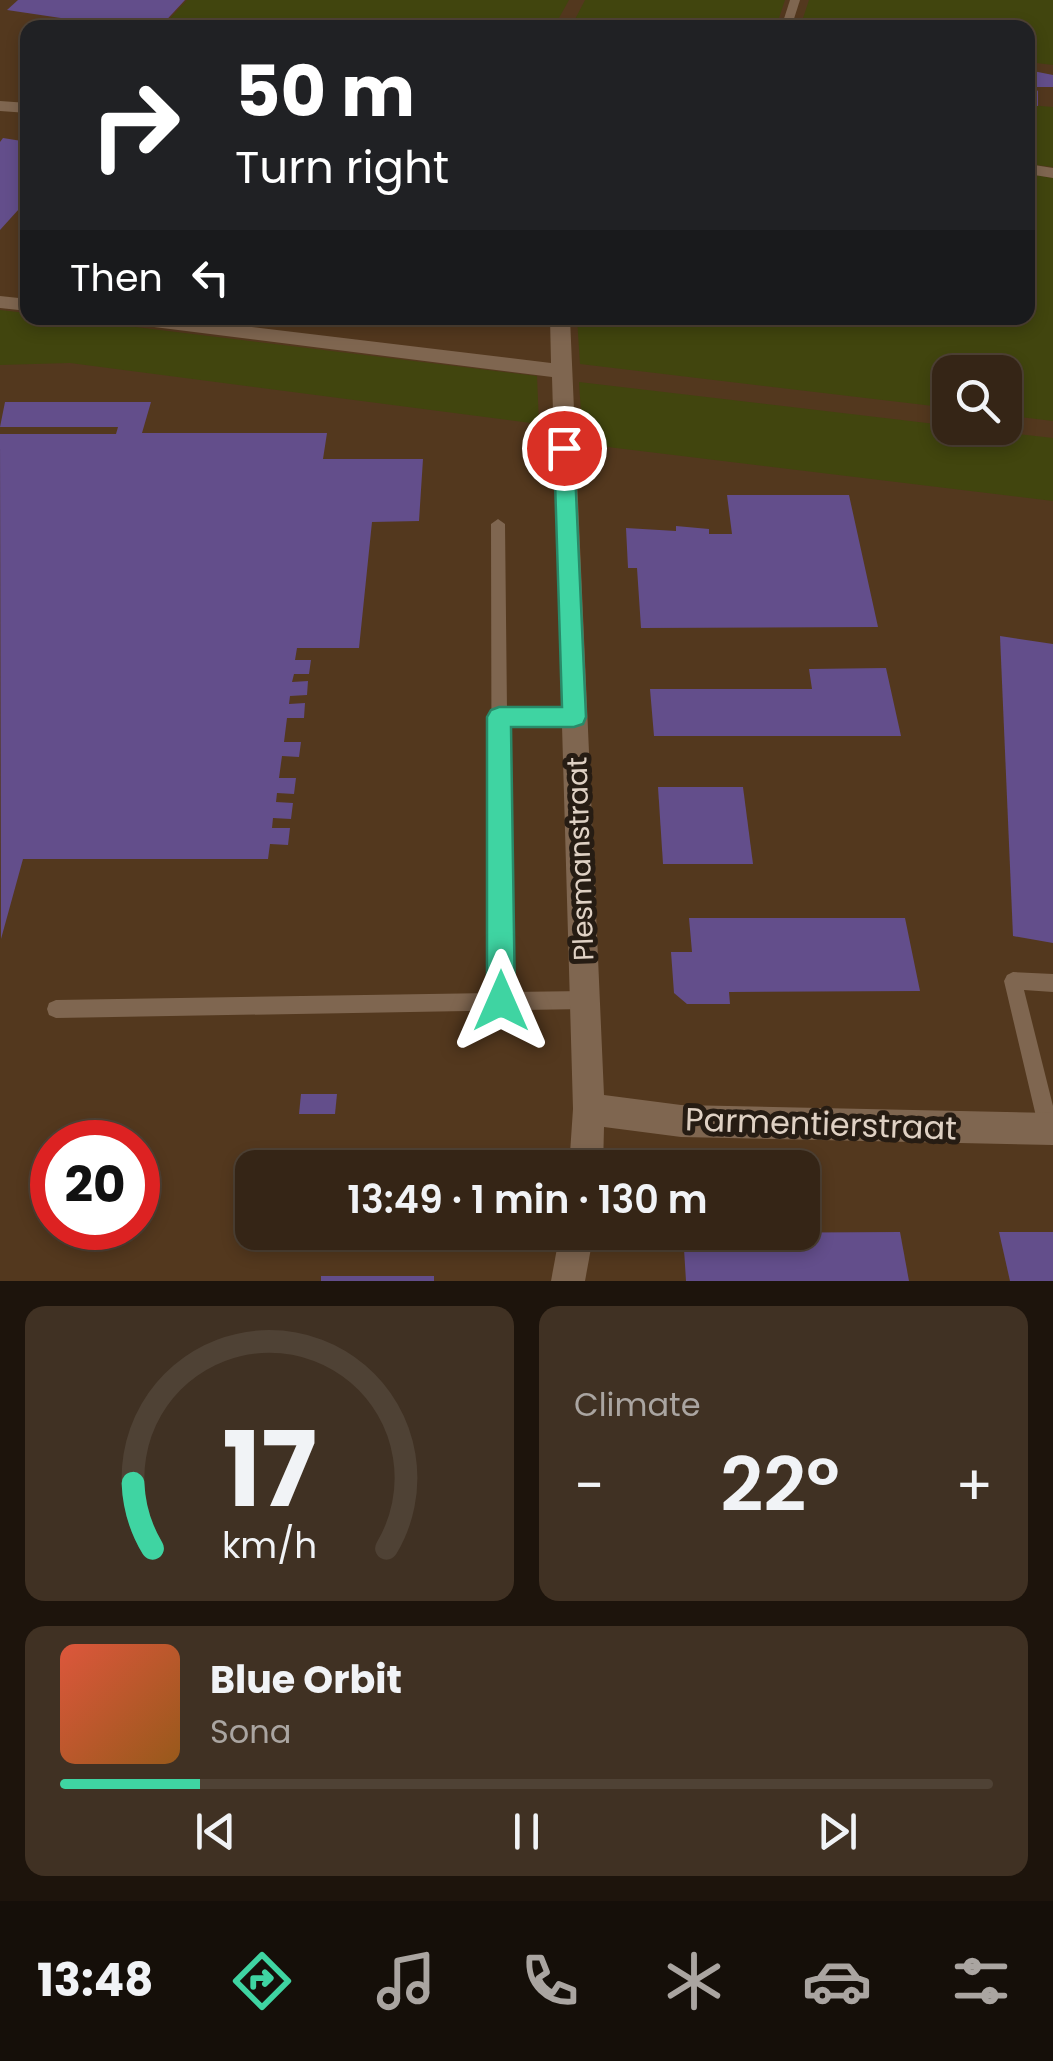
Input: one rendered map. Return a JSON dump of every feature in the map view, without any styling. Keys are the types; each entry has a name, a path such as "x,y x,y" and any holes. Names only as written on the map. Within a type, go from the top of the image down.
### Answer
{"street":[{"path":"188,325 561,370"},
{"name":"Plesmanstraat","path":"560,325 589,1109 587,1150"},
{"name":"Parmentierstraat","path":"589,1109 681,1121 1051,1129"},
{"path":"568,1281 574,1250"}],"lane":[{"path":"498,524 501,1001"},
{"path":"499,717 574,717"},
{"path":"1051,1129 1013,982 1053,983"},
{"path":"56,1009 585,1000"}],"shaded area":[{"path":"0,0 1053,0 1053,1281 0,1281"}],"green space":[{"path":"187,0 569,0 558,20 168,20"},
{"path":"585,0 785,0 778,20 575,20"},
{"path":"809,0 1053,0 1053,65 1035,63 1035,20 802,20"},
{"path":"1035,106 1053,107 1053,167 1035,165"},
{"path":"1035,175 1053,178 1053,421 1022,417 1022,355 932,355 932,406 580,364 577,325 1035,325"},
{"path":"0,310 20,312 20,325 119,325 537,376 539,424 70,363 0,365"},
{"path":"579,382 932,424 932,445 1022,445 1022,434 1053,438 1053,501 583,444"}],"building":[{"path":"18,0 185,0 166,20 74,20 7,10"},
{"path":"1035,71 1053,75 1053,87 1035,87"},
{"path":"3,138 20,141 20,208 0,230"},
{"path":"5,402 151,402 142,433 327,433 323,459 423,459 419,521 372,522 359,648 297,648 295,660 311,660 309,674 294,674 292,682 308,681 307,695 290,696 289,704 305,703 304,718 287,718 284,742 301,742 299,757 282,756 279,778 296,778 294,794 277,793 276,802 293,803 291,819 273,818 272,828 290,828 288,845 270,844 268,859 23,859 1,939 0,434 116,434 118,427 0,427"},
{"path":"727,495 849,495 878,627 641,628 637,568 628,568 626,528 676,531 676,526 709,529 709,534 732,534"},
{"path":"1000,636 1053,644 1053,943 1013,936"},
{"path":"886,668 901,736 654,736 650,689 812,689 809,669"},
{"path":"658,787 743,787 753,864 663,864"},
{"path":"689,918 905,918 920,991 729,992 730,1004 687,1004 674,993 671,952 692,952"},
{"path":"301,1094 337,1094 335,1114 299,1114"},
{"path":"820,1232 900,1232 909,1281 686,1281 684,1250 820,1250"},
{"path":"999,1232 1053,1232 1053,1281 1010,1281"},
{"path":"321,1276 434,1276 434,1281 321,1281"}],"route":[{"path":"501,1001 499,717 574,717 564,448"}]}
